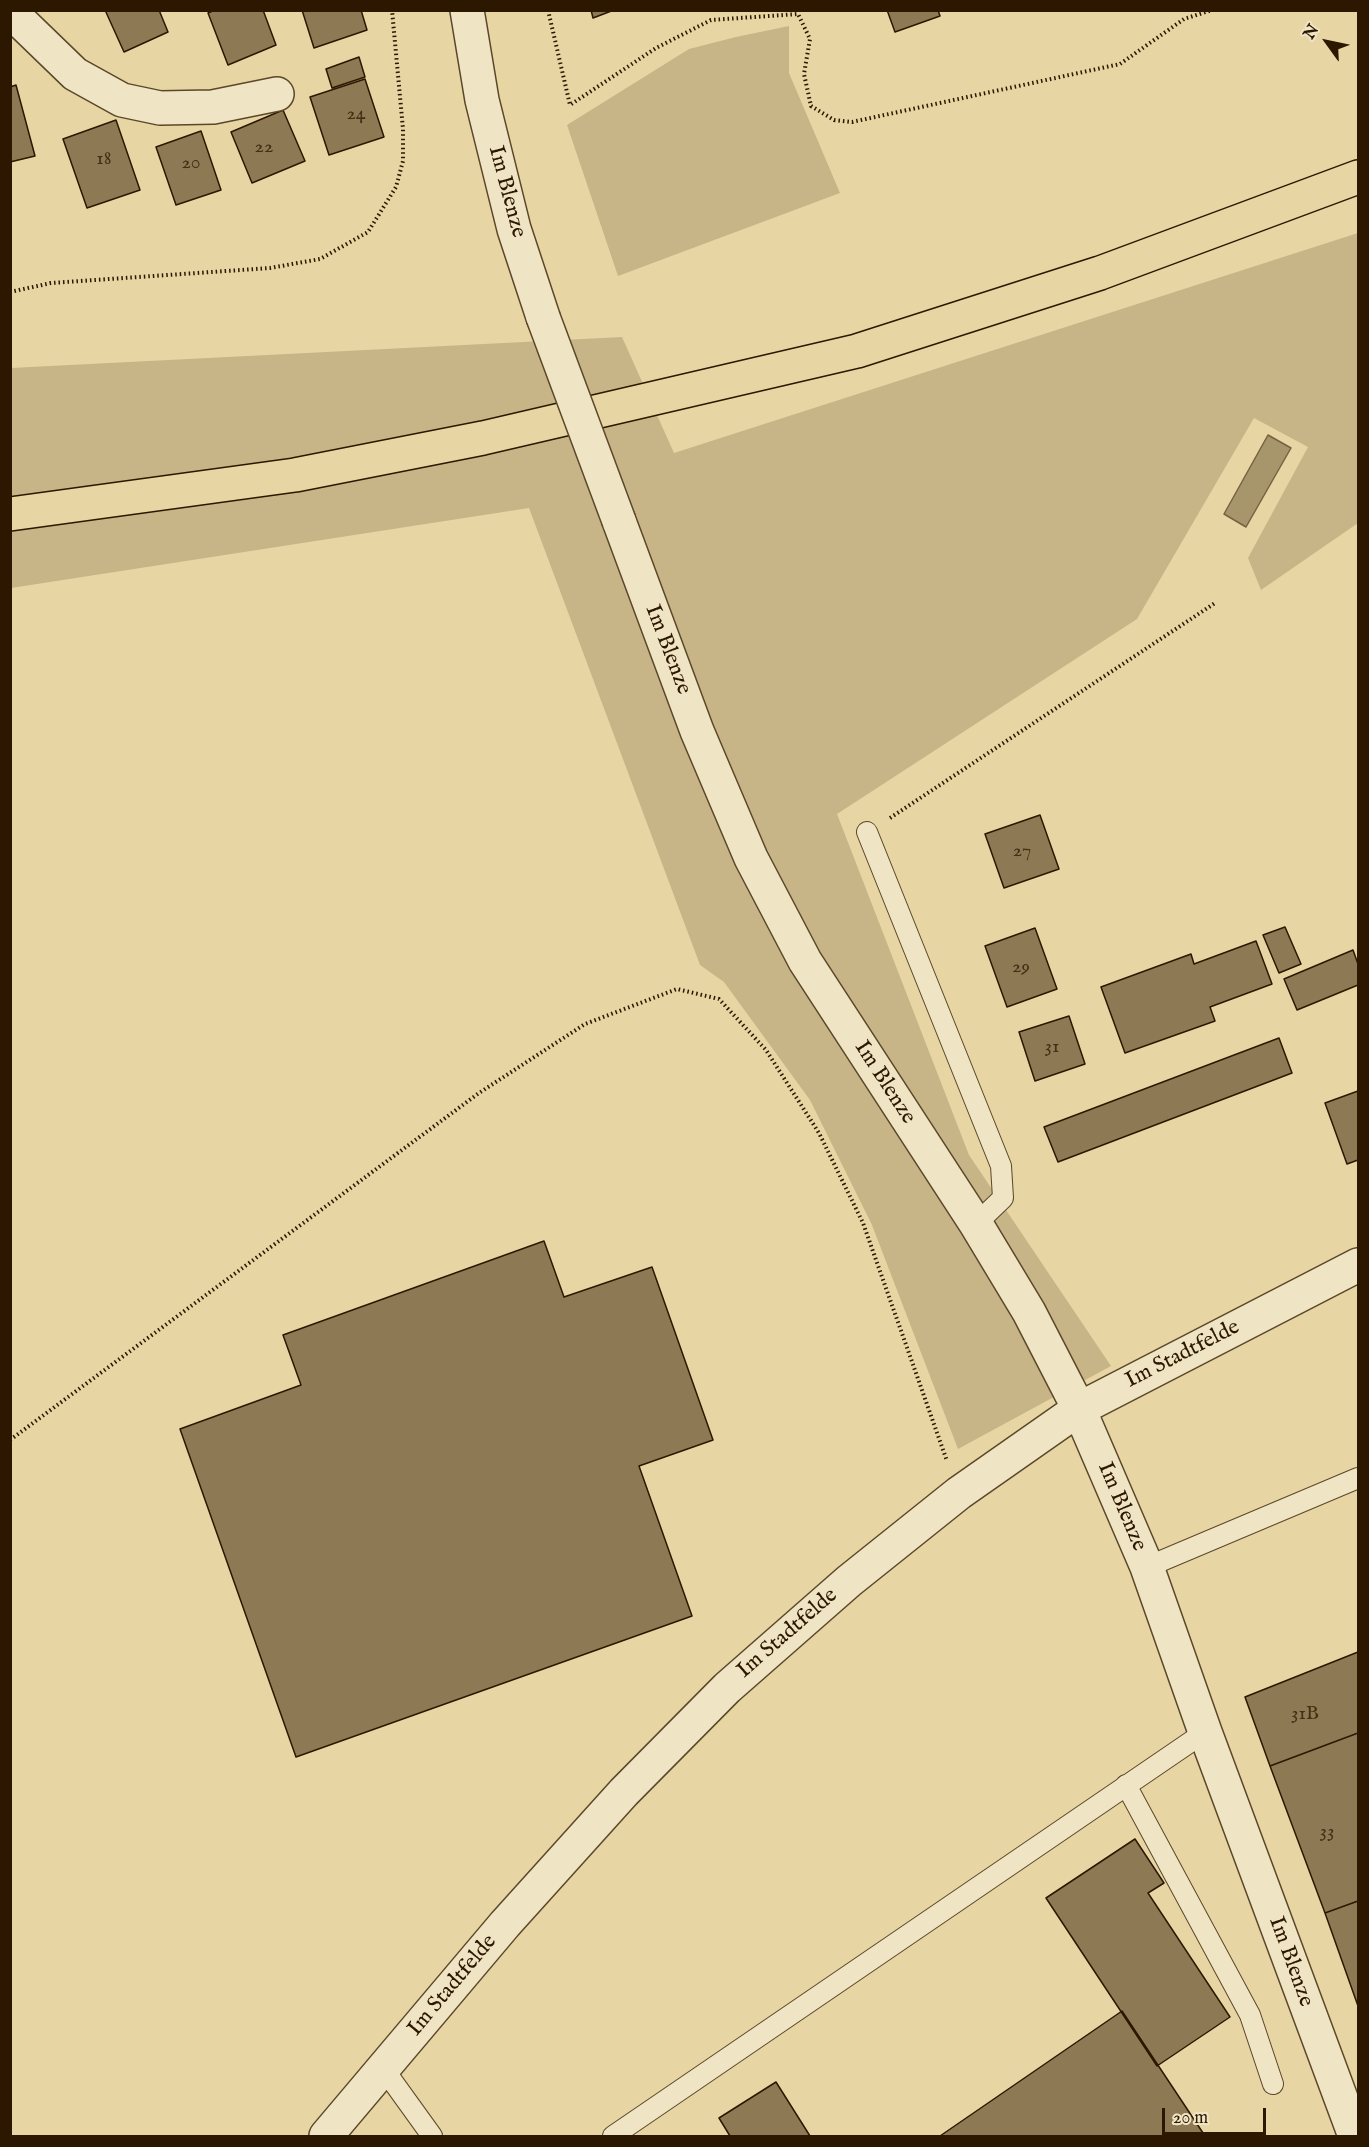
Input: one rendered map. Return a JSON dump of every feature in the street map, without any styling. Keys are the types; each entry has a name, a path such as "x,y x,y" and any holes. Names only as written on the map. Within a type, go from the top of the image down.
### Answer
{"main road":[{"path":"10,514 307,473 483,438 857,351 1100,273 1359,177"}],"street":[{"name":"Im Blenze","path":"467,10 482,100 514,229 543,317 697,731 751,858 805,961 976,1224 1029,1312 1079,1409 1147,1567 1205,1732 1355,2136"},
{"path":"16,15 75,74 122,100 160,108 213,107 277,94"},
{"name":"Im Stadtfelde","path":"326,2136 513,1915 624,1792 726,1688 849,1581 959,1493 1079,1409 1359,1265"}],"lane":[{"path":"867,832 1001,1166 1003,1198 976,1224"},
{"path":"1147,1567 1359,1478"},
{"path":"613,2136 1205,1732"},
{"path":"1126,1785 1250,2015 1273,2084"},
{"path":"383,2068 432,2136"}],"path":[{"path":"10,291 51,283 270,268 320,259 368,232 396,187 403,161 403,129 392,10"},
{"path":"548,10 570,105 656,48 711,21 798,12 810,39 804,74 811,106 834,120 852,122 1120,64 1184,19 1212,10"},
{"path":"867,832 1215,603"},
{"path":"10,1440 479,1093 585,1024 677,989 719,999 766,1050 819,1133 862,1223 959,1493"}],"shaded area":[{"path":"789,26 789,73 840,193 618,276 567,125 689,49"},
{"path":"1358,233 1358,523 1261,590 1248,558 1308,447 1254,418 1137,619 837,814 969,1155 1111,1366 958,1449 872,1225 810,1100 724,982 700,965 529,508 11,588 11,368 622,337 674,453"},
{"path":"1268,435 1291,448 1246,527 1224,514"}],"building":[{"path":"105,10 159,10 168,32 124,52"},
{"path":"215,10 263,10 276,45 228,65 208,13"},
{"path":"302,10 361,10 367,30 314,48"},
{"path":"591,10 614,10 593,18"},
{"path":"887,10 938,10 940,16 895,32"},
{"path":"359,57 365,77 332,88 326,69"},
{"path":"365,79 384,137 329,155 310,97"},
{"path":"16,85 35,156 10,162 10,87"},
{"path":"283,110 305,161 252,183 231,132"},
{"path":"116,120 140,190 87,208 63,139"},
{"path":"201,131 221,190 176,205 156,147"},
{"path":"1040,815 1059,869 1004,888 985,834"},
{"path":"1285,927 1301,964 1279,973 1263,935"},
{"path":"1035,928 1057,989 1007,1007 985,946"},
{"path":"1256,941 1272,984 1210,1007 1215,1021 1125,1053 1101,987 1191,954 1194,964"},
{"path":"1353,950 1358,964 1358,985 1297,1010 1284,979"},
{"path":"1069,1016 1085,1064 1035,1081 1019,1032"},
{"path":"1279,1038 1292,1073 1058,1162 1044,1127"},
{"path":"1358,1091 1358,1160 1347,1164 1325,1103"},
{"path":"544,1241 564,1297 652,1267 713,1440 639,1466 692,1616 296,1757 180,1429 301,1385 283,1335"},
{"path":"1358,1652 1358,1733 1270,1766 1245,1697"},
{"path":"1358,1733 1358,1901 1325,1913 1270,1766"},
{"path":"1135,1839 1164,1883 1148,1893 1230,2017 1157,2066 1046,1898"},
{"path":"1358,1901 1358,2006 1325,1913"},
{"path":"1122,2011 1205,2136 940,2136"},
{"path":"776,2082 810,2136 730,2136 719,2118"}]}
